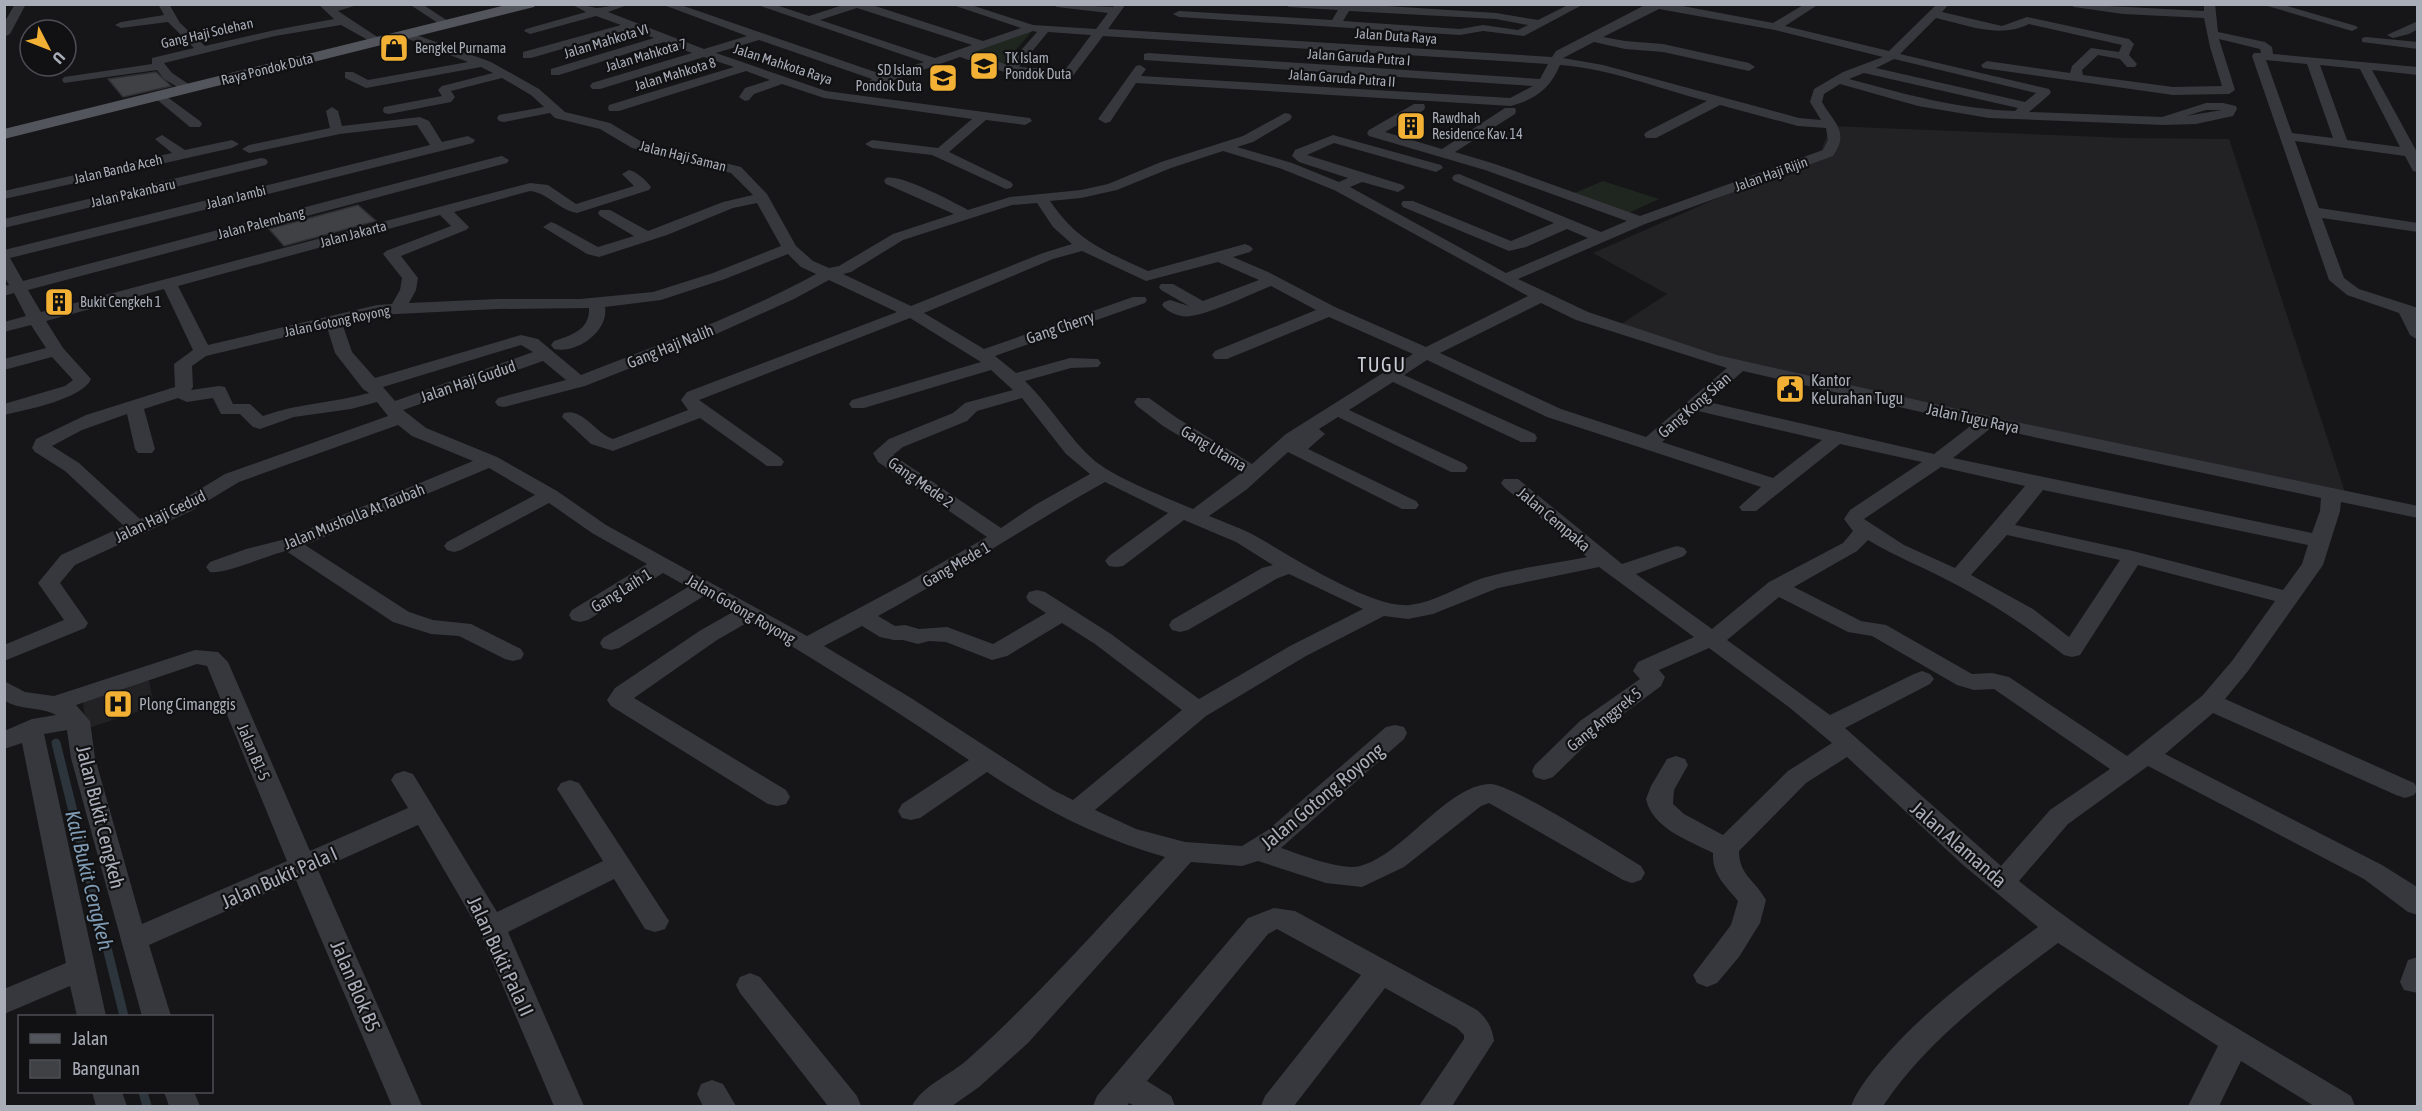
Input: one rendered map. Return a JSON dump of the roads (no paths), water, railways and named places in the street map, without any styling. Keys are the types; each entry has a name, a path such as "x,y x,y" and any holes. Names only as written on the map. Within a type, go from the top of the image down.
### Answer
{"main road":[{"name":"Raya Pondok Duta","path":"4,134 448,25 516,6"}],"street":[{"path":"4,34 21,4"},
{"path":"163,4 170,18 202,49"},
{"path":"326,7 355,4"},
{"path":"414,4 448,25"},
{"name":"Jalan Mahkota Raya","path":"576,4 745,68 840,98 1024,121"},
{"path":"530,31 625,4"},
{"path":"666,4 883,79"},
{"path":"760,4 934,61"},
{"name":"Jalan Duta Raya","path":"955,4 1032,28 1587,65 1798,122 1831,125"},
{"path":"1057,4 1119,8"},
{"path":"1290,4 1496,16 1540,24"},
{"path":"1496,16 1515,4"},
{"path":"1105,119 1182,9 1363,26 1466,32 1483,28 1520,34 1579,4"},
{"path":"1775,27 1814,4"},
{"path":"1831,125 1816,102 1818,92 1825,86 1892,56 1944,4"},
{"path":"1901,46 2001,67 2173,91 2229,90 2214,35 2210,10 2123,11 2074,4"},
{"path":"2266,4 2352,28"},
{"path":"2307,4 2332,12"},
{"path":"745,32 857,5 983,45"},
{"path":"1543,83 1560,54 1657,5 1775,27 2046,92 2025,110"},
{"path":"326,7 342,21 379,42"},
{"path":"988,14 1006,8"},
{"path":"959,52 1010,70 1068,74 1119,8"},
{"path":"1336,24 1345,8"},
{"path":"1395,28 1399,11"},
{"path":"1934,14 2002,29 2012,28 2041,11"},
{"path":"121,25 170,18"},
{"path":"2027,20 2125,41 2128,44 2127,60 2095,51 2076,69 2077,77"},
{"name":"Gang Haji Solehan","path":"186,88 168,76 155,61 275,33 342,21"},
{"name":"Jalan Mahkota 7","path":"596,86 704,53 821,24"},
{"path":"2393,35 2406,32 2418,24"},
{"path":"527,55 630,26"},
{"path":"1339,93 1363,26"},
{"path":"840,98 883,79 1032,28"},
{"path":"1010,70 1045,29"},
{"name":"Jalan Haji Saman","path":"407,35 484,63 542,97 552,109 564,117 611,128 638,145 730,168 740,174 762,197 790,248 807,264 912,312 988,360 1019,386 1051,418 1081,459 1103,475 1243,538 1290,566 1381,609"},
{"path":"2214,35 2261,44 2266,47 2268,56"},
{"name":"Jalan Mahkota VI","path":"555,72 666,38"},
{"path":"1593,38 1625,45 1663,48 1749,67"},
{"path":"2418,46 2363,46 2418,57"},
{"path":"2418,71 2258,56 2337,280 2354,292 2413,313 2418,335"},
{"name":"Jalan Garuda Putra I","path":"1149,57 1543,83"},
{"path":"2312,61 2342,144"},
{"path":"349,75 364,84 484,63"},
{"path":"68,80 160,66"},
{"path":"2364,66 2414,159"},
{"name":"Jalan Mahkota 8","path":"614,108 745,68"},
{"path":"1864,69 1962,90 2025,110"},
{"path":"389,110 447,99 449,98 444,90 446,89 504,74"},
{"name":"Jalan Garuda Putra II","path":"1133,79 1503,103 1524,98 1543,83"},
{"path":"745,97 749,90 781,80"},
{"path":"1839,80 1942,107 1989,114 2025,110 2164,121"},
{"path":"1942,107 1961,96 1962,90"},
{"path":"159,95 195,124"},
{"path":"1651,135 1719,100"},
{"path":"1419,107 1374,134 1491,167 1640,221"},
{"path":"504,118 552,109"},
{"path":"332,111 336,128 340,130"},
{"path":"1445,153 1510,111"},
{"path":"940,153 983,116"},
{"name":"Gang Haji Nalih","path":"504,402 579,382 788,297 830,273 853,264 898,237 1021,199 1042,200 1112,187 1166,165 1248,139 1285,117"},
{"name":"Jalan Banda Aceh","path":"4,195 183,155 340,130 420,121 438,147"},
{"name":"Jalan Haji Rijin","path":"1505,279 1640,221 1828,153 1834,147 1835,141 1831,125"},
{"path":"2285,136 2342,144 2414,159"},
{"path":"162,139 183,155"},
{"path":"1398,188 1299,156 1333,139 1436,168"},
{"name":"Jalan Jambi","path":"4,255 468,140"},
{"path":"872,144 940,153 1006,185"},
{"path":"242,146 312,210"},
{"name":"Jalan Tugu Raya","path":"1224,147 1287,166 1338,187 1505,279 1596,321 1739,366 1988,422 2418,512"},
{"name":"Jalan Palembang","path":"13,289 502,160"},
{"name":"Jalan Pakanbaru","path":"4,224 261,162"},
{"name":"Jalan Jakarta","path":"4,327 536,186 543,188 571,208 577,209 644,187 629,174"},
{"path":"1338,187 1361,177"},
{"path":"1459,178 1600,237"},
{"path":"891,181 941,201 967,215"},
{"path":"361,197 393,224"},
{"path":"551,227 592,251 607,250 728,205 762,197"},
{"path":"1042,200 1058,224 1083,246 1146,276 1172,271 1245,249"},
{"path":"1408,204 1509,246 1521,244 1567,223"},
{"path":"398,308 408,290 410,278 391,254 460,227 442,210"},
{"path":"2314,212 2418,228"},
{"path":"605,213 647,237"},
{"path":"249,227 278,254"},
{"path":"774,462 692,404 690,400 693,396 912,312 1048,256 1083,246"},
{"name":"Jalan Gotong Royong","path":"202,351 377,310 596,303 664,294 790,248"},
{"path":"1219,257 1329,311 1554,413 1777,486"},
{"path":"4,260 13,289 36,319 56,351 82,379 80,384 71,390 4,410"},
{"path":"1170,305 1186,312 1270,281"},
{"path":"138,528 72,467 42,448 43,443 55,435 181,391 184,387 183,364 202,351 169,283"},
{"path":"1167,287 1202,308"},
{"path":"1254,471 1293,438 1426,353 1540,297"},
{"name":"Gang Cherry","path":"858,404 988,360 1139,300"},
{"name":"Jalan Haji Gudud","path":"385,402 553,350 576,339 595,324 599,315 596,303"},
{"path":"1221,355 1329,311"},
{"name":"Jalan Gotong Royong","path":"333,320 344,353 385,402 419,432 490,461 550,495 599,529 749,612 903,704 1044,797 1129,837 1185,852 1242,856 1258,851 1395,733"},
{"path":"181,391 187,397 219,391 227,410 244,408 260,423 291,412 385,402 521,340 553,350 579,382"},
{"path":"4,365 56,351"},
{"path":"1409,505 1297,451 1299,446 1400,379 1423,361 1426,353"},
{"path":"1019,386 1070,363 1092,363"},
{"name":"Gang Kong Sian","path":"1650,443 1739,366"},
{"path":"1400,379 1528,438"},
{"name":"Gang Mede 2","path":"1001,537 885,458 883,453 896,443 960,417 970,408 1019,386"},
{"name":"Jalan Haji Gedud","path":"4,654 77,623 50,586 53,575 68,560 184,507 232,478 278,460 385,402"},
{"name":"Gang Utama","path":"1116,561 1239,486 1254,471 1238,465 1143,402"},
{"path":"1695,405 2038,483 2320,541"},
{"path":"134,406 145,448"},
{"path":"571,417 598,440 614,445 702,411"},
{"path":"1347,415 1458,468"},
{"path":"1988,422 1938,460 1857,514 1854,519 1861,527 1897,549 1958,577 2025,614 2072,650 2133,557"},
{"path":"1749,507 1837,437"},
{"name":"Jalan Musholla At Taubah","path":"217,567 253,553 289,544 490,461"},
{"name":"Gang Mede 1","path":"805,647 1001,537 1042,509 1103,475"},
{"name":"Jalan Cempaka","path":"1511,483 1607,562"},
{"path":"1958,577 2038,483"},
{"path":"2003,882 2059,817 2138,762 2210,702 2271,626 2312,565 2330,511 2331,494"},
{"path":"454,546 550,495"},
{"path":"1713,638 1777,587 1850,547 1861,527"},
{"path":"2002,528 2133,557 2288,598"},
{"path":"289,544 401,617 431,627 463,629 513,654"},
{"path":"1074,813 1198,710 1298,651 1381,609 1408,612 1433,607 1464,592 1493,582 1677,552"},
{"name":"Jalan Alamanda","path":"1607,562 1713,638 1828,726 1964,850 2058,928 2134,979 2340,1107"},
{"name":"Gang Laih 1","path":"580,615 662,564"},
{"path":"1180,625 1270,573 1290,566"},
{"path":"611,643 703,587"},
{"path":"1777,587 1856,627 1878,630 1965,680 1977,683 1992,680 2001,683 2138,762 2373,872 2418,904"},
{"path":"1037,597 1103,639 1198,710"},
{"path":"749,612 669,662 623,694 619,700 777,797"},
{"path":"862,616 897,635 905,632 918,637 928,633 944,633 992,653 1062,613"},
{"name":"Gang Anggrek 5","path":"1544,771 1589,727 1653,681 1653,677 1645,671 1647,667 1713,638"},
{"name":"Jalan B1-5","path":"42,720 195,657 210,657 217,662 259,766 305,866"},
{"path":"1828,726 1922,679"},
{"name":"Jalan Bukit Cengkeh","path":"12,694 42,720 68,711 78,721 83,758 155,1015"},
{"path":"2210,702 2405,789"},
{"path":"4,741 42,720 81,969 91,1015"},
{"path":"1707,975 1738,939 1749,922 1751,914 1752,900 1728,873 1725,864 1726,848 1797,777 1850,744"},
{"path":"911,811 988,759"},
{"path":"1676,765 1660,794 1659,801 1663,811 1673,820 1726,848"},
{"name":"Jalan Bukit Pala II","path":"404,780 492,927 569,1107"},
{"path":"570,789 655,921"},
{"path":"1258,851 1326,873 1362,877 1395,860 1472,800 1490,793 1508,800 1632,873"},
{"name":"Jalan Bukit Pala I","path":"133,940 424,812"},
{"path":"928,1107 968,1078 1017,1034 1185,852"},
{"name":"Jalan Blok B5","path":"305,866 407,1107"},
{"path":"492,927 619,866"},
{"path":"1160,1107 1117,1095 1266,920 1274,917 1285,919 1467,1019 1480,1036 1470,1056 1435,1107"},
{"path":"1866,1107 1914,1046 1987,981 2058,928"},
{"path":"4,1002 81,969"},
{"path":"1276,1107 1380,972"},
{"path":"750,985 846,1107"},
{"path":"2203,1107 2236,1041"}],"waterway":[{"name":"Kali Bukit Cengkeh","path":"56,743 124,1015"},
{"name":"Kali Bukit Cengkeh","path":"143,1093 147,1106"}],"place":[{"name":"Bengkel Purnama","path":"394,48"},
{"name":"TK Islam Pondok Duta","path":"984,66"},
{"name":"SD Islam Pondok Duta","path":"943,78"},
{"name":"Rawdhah Residence Kav. 14","path":"1411,126"},
{"name":"Bukit Cengkeh 1","path":"59,302"},
{"name":"Kantor Kelurahan Tugu","path":"1790,389"},
{"name":"Plong Cimanggis","path":"118,704"}],"district":[{"name":"TUGU","path":"1382,364"}]}
